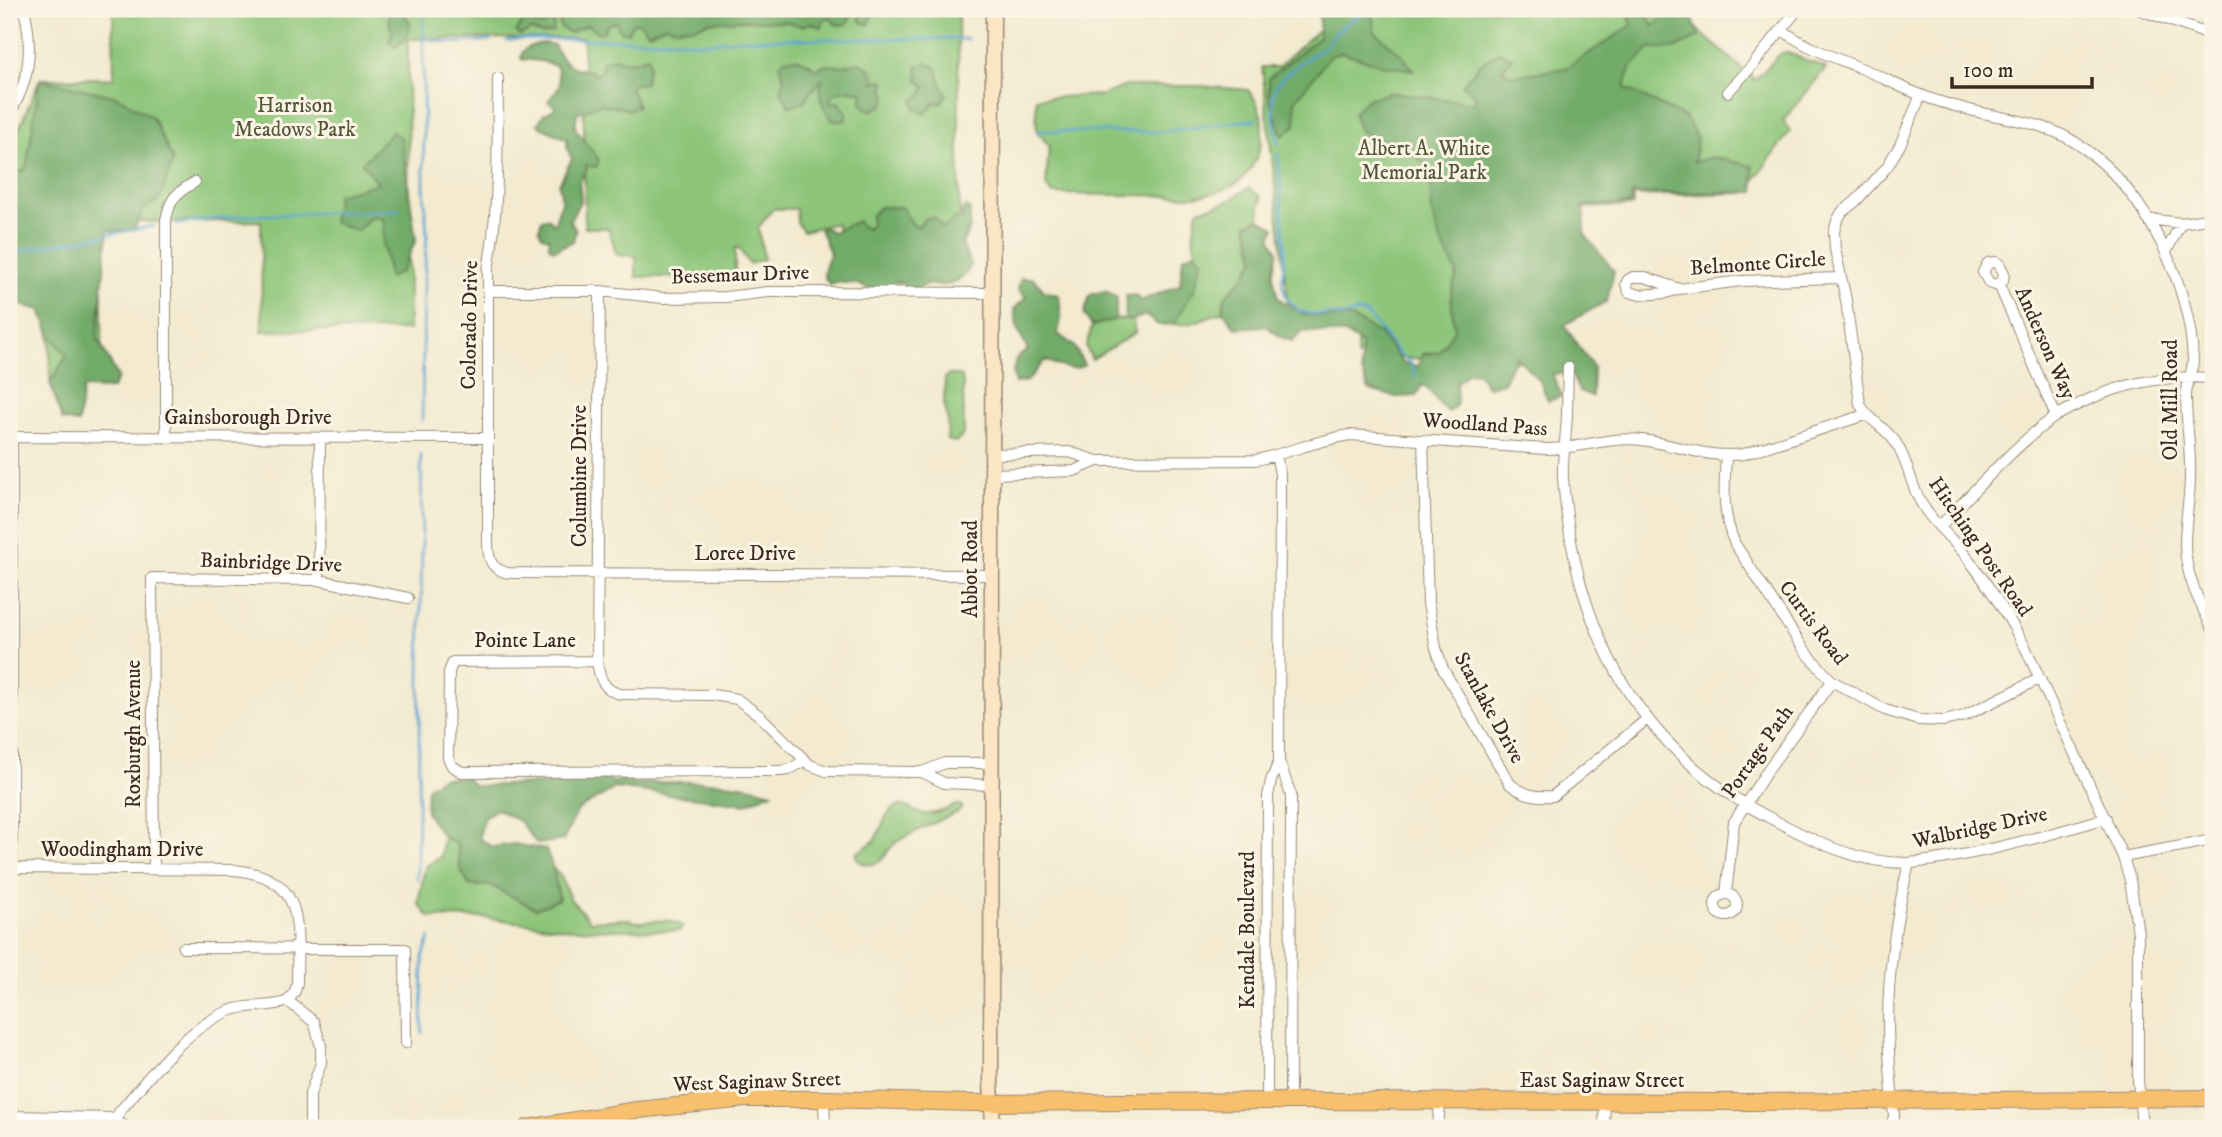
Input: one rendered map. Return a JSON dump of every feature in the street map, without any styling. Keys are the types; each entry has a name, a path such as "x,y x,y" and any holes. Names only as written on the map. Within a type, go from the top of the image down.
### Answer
{"main road":[{"name":"Abbot Road","path":"993,9 993,1128"},
{"name":"West Saginaw Street","path":"527,1128 576,1124 682,1104 746,1100 824,1098 991,1102"},
{"name":"East Saginaw Street","path":"991,1102 2213,1098"}],"street":[{"path":"9,114 23,88 28,67 29,34 24,9"},
{"path":"1728,92 1798,9"},
{"path":"2139,9 2213,36"},
{"name":"Old Mill Road","path":"1782,30 1805,46 1860,67 1921,96 2025,121 2067,137 2112,172 2147,219 2166,252 2183,296 2188,318 2193,364 2186,393 2190,473 2185,545 2187,569 2197,598 2213,629"},
{"name":"Colorado Drive","path":"498,78 497,198 488,269 489,558 498,571"},
{"path":"1865,415 1858,395 1834,232 1842,212 1865,192 1887,167 1900,145 1921,96"},
{"path":"166,438 166,220 169,205 178,191 195,182"},
{"path":"2147,219 2181,223 2213,218"},
{"path":"2166,252 2181,223"},
{"name":"Belmonte Circle","path":"1679,289 1741,281 1840,278"},
{"name":"Anderson Way","path":"1999,285 2056,416"},
{"name":"Bessemaur Drive","path":"488,291 600,291 663,298 726,298 768,292 993,293"},
{"name":"Columbine Drive","path":"597,661 600,291"},
{"name":"Walbridge Drive","path":"1568,367 1563,475 1577,570 1583,592 1607,657 1646,720 1700,774 1745,805 1835,851 1909,863 1990,849 2106,818"},
{"path":"1940,526 2034,433 2056,416 2124,386 2166,377 2213,378"},
{"name":"Woodland Pass","path":"993,454 1069,452 1097,461 1256,460 1330,438 1350,435 1565,449 1610,441 1642,440 1726,457 1744,454 1865,415"},
{"name":"Hitching Post Road","path":"1865,415 1894,440 1902,453 1918,498 1927,512 1964,553 2007,615 2025,647 2123,857 2130,880 2138,933 2138,1079 2142,1128"},
{"path":"10,437 10,869"},
{"name":"Gainsborough Drive","path":"10,437 488,438"},
{"path":"319,580 320,438"},
{"name":"Stanlake Drive","path":"1423,440 1428,603 1436,648 1443,669 1510,784 1522,794 1553,796 1646,720"},
{"name":"Kendale Boulevard","path":"1276,456 1280,474 1279,761 1291,795 1290,1101"},
{"name":"Curtis Road","path":"1726,457 1724,506 1727,526 1735,544 1803,648 1832,681 1885,710 1918,720 1944,721 1964,716 2039,679"},
{"name":"Woodland Pass","path":"993,474 1074,471 1097,461"},
{"name":"Loree Drive","path":"498,571 992,575"},
{"name":"Bainbridge Drive","path":"153,600 152,578 319,580 408,598"},
{"name":"Roxburgh Avenue","path":"153,600 153,869"},
{"name":"Pointe Lane","path":"804,760 789,770 780,771 462,772 452,766 448,758 449,673 453,662 597,661 601,678 611,692 713,695 737,699 760,716 814,767 826,771 922,772"},
{"name":"Portage Path","path":"1726,894 1734,822 1832,681"},
{"name":"Kendale Boulevard","path":"1267,1101 1268,796 1279,761"},
{"path":"922,772 946,763 992,763"},
{"path":"922,772 944,783 992,785"},
{"path":"2123,857 2213,840"},
{"path":"1890,1128 1895,1117 1888,1026 1890,971 1897,916 1909,863"},
{"name":"Woodingham Drive","path":"10,869 234,870 262,874 277,882 288,894 296,917 297,983 288,1001"},
{"path":"183,948 405,949 406,1043"},
{"path":"115,1120 143,1085 194,1031 207,1021 230,1010 288,1001 314,1022 321,1046 321,1063 310,1094 310,1128"},
{"path":"824,1098 825,1128"},
{"path":"1604,1128 1605,1101"},
{"path":"1438,1128 1440,1102"},
{"path":"9,1116 102,1117 115,1120 129,1128"}],"green space":[{"name":"Harrison Meadows Park","path":"113,9 958,9 960,276 838,277 837,223 803,231 797,222 796,209 773,209 758,228 764,259 749,264 739,248 735,248 735,277 636,277 636,256 617,255 608,228 585,228 583,38 408,39 409,330 262,331 261,221 102,222 102,382 50,383 49,236 9,200 9,145 16,136 40,79 114,78"},
{"path":"390,9 407,9 405,16 410,22 407,37 395,47 389,42 392,31 389,23"},
{"path":"511,9 535,11 535,24 543,25 549,20 554,22 553,32 542,34 531,30 520,35 516,31 521,24 521,15 512,13"},
{"path":"569,9 873,9 869,25 860,21 859,13 851,15 847,24 837,25 829,17 824,20 822,27 811,23 802,26 788,22 741,20 708,22 697,27 674,28 666,25 649,33 640,23 633,23 628,32 621,32 616,22 607,25 603,33 587,25 569,33 560,27 559,16"},
{"name":"Albert A. White Memorial Park","path":"1319,9 1678,9 1676,11 1755,80 1780,54 1786,52 1826,68 1783,121 1790,131 1745,193 1633,196 1633,206 1577,208 1578,317 1564,325 1579,363 1357,357 1357,321 1290,321 1262,67 1278,67 1319,29"},
{"path":"1319,9 1371,9 1375,32 1402,55 1413,70 1381,65 1341,52 1330,56 1295,101 1296,125 1282,136 1269,98 1269,78 1319,37"},
{"path":"1627,9 1644,9 1653,26 1666,16 1661,9 1689,9 1699,37 1674,49 1650,48 1630,68 1625,88 1686,118 1697,139 1694,162 1712,157 1753,166 1754,192 1631,194 1632,204 1584,206 1585,235 1614,271 1607,301 1564,325 1593,367 1592,396 1579,391 1571,373 1552,374 1562,396 1548,401 1540,381 1516,356 1503,383 1487,387 1479,373 1468,372 1456,383 1457,404 1449,412 1422,385 1416,396 1396,397 1369,390 1361,369 1361,343 1345,334 1302,331 1292,341 1266,326 1236,328 1223,312 1225,297 1245,276 1255,259 1247,224 1259,219 1275,227 1271,239 1278,251 1273,276 1278,298 1305,315 1352,318 1380,334 1402,362 1417,367 1423,354 1439,352 1454,330 1451,294 1457,273 1439,238 1432,212 1429,168 1400,141 1382,141 1360,131 1353,113 1368,99 1391,92 1475,103 1475,94 1462,85 1481,63 1500,52 1512,58 1502,69 1513,76 1566,68 1632,25"},
{"path":"543,43 554,45 560,57 568,64 596,75 601,71 603,62 615,58 632,61 648,56 649,65 645,83 635,84 630,88 638,106 628,110 601,104 577,113 575,128 599,160 596,167 586,165 587,169 579,182 581,199 570,221 576,230 573,241 555,250 549,247 549,238 542,236 539,229 542,219 548,218 554,224 562,201 559,184 572,159 567,148 567,139 538,124 544,114 555,106 548,101 560,86 557,66 521,59 526,49"},
{"path":"796,58 817,70 822,65 842,66 860,62 870,69 875,77 873,83 878,80 885,81 887,98 882,106 871,111 861,104 863,93 850,90 839,92 831,96 830,103 838,102 847,112 845,121 833,121 821,102 822,80 803,103 789,106 781,91 784,79 780,65 784,59"},
{"path":"926,63 936,67 947,95 941,103 933,104 926,114 916,110 913,101 926,87 918,80 917,67"},
{"path":"40,79 118,97 152,117 173,160 160,198 143,210 134,230 108,231 97,338 118,377 112,389 83,388 78,423 62,420 50,383 67,355 51,336 41,310 9,302 9,176 26,169"},
{"path":"1126,86 1201,86 1248,90 1260,111 1262,123 1260,148 1249,171 1232,186 1195,196 1053,194 1046,186 1049,145 1037,132 1036,98 1103,95"},
{"path":"392,132 401,138 416,240 401,272 389,278 383,242 384,220 372,216 357,231 333,222 337,195 378,183 362,163"},
{"path":"1249,188 1261,197 1259,219 1247,224 1255,258 1245,276 1225,297 1223,312 1192,323 1174,324 1195,288 1202,260 1194,243 1198,210 1224,203"},
{"path":"880,207 901,207 914,226 919,226 925,218 935,217 945,228 954,219 962,219 962,211 966,207 970,210 970,228 962,244 971,265 968,272 953,284 925,284 920,289 907,288 894,282 874,289 854,283 839,282 831,285 824,274 830,253 820,229 826,228 832,232 858,221 867,229 871,225 871,215"},
{"path":"1195,252 1202,260 1195,288 1174,324 1158,325 1145,315 1125,320 1126,296 1135,295 1141,301 1180,285 1183,257"},
{"path":"1021,278 1033,278 1044,291 1059,295 1061,317 1058,334 1074,346 1084,365 1069,368 1045,360 1027,381 1015,383 1013,373 1016,358 1028,350 1018,331 1014,309 1026,298 1018,289"},
{"path":"1105,291 1117,297 1115,319 1092,326 1084,314 1090,295"},
{"path":"1115,319 1133,320 1135,333 1092,359 1086,347 1092,326"},
{"path":"959,375 963,384 964,430 956,442 947,440 948,421 944,404 945,377"},
{"path":"596,776 614,782 629,778 634,783 721,783 772,792 746,804 615,788 578,810 563,840 537,844 519,821 497,809 484,817 479,838 492,847 514,844 546,850 553,868 559,899 536,909 492,886 469,885 460,868 457,844 443,837 426,812 427,788 442,777 466,778 475,786 571,783"},
{"path":"961,805 962,808 958,812 897,842 878,862 864,864 857,857 856,854 874,841 887,815 894,808 904,806 928,814"},
{"path":"443,837 457,844 460,868 470,885 492,886 536,909 559,899 553,868 561,877 570,899 590,921 668,920 683,926 679,931 571,929 487,918 429,917 418,903 425,867 441,856"}],"waterway":[{"path":"424,9 423,35 429,39 445,42 491,41"},
{"path":"1328,44 1346,23 1371,9"},
{"path":"422,421 427,236 423,35"},
{"path":"507,41 675,40 699,43 742,39 968,39"},
{"path":"1278,144 1273,108 1275,89 1290,71 1325,46"},
{"path":"1037,131 1161,132 1257,119"},
{"path":"1278,153 1285,250 1282,284 1286,297 1299,311 1312,314 1367,314 1399,354 1410,362 1416,377"},
{"path":"177,224 242,216 398,210"},
{"path":"9,253 154,226"},
{"path":"417,879 421,454"},
{"path":"422,1033 423,957 430,938"}]}
